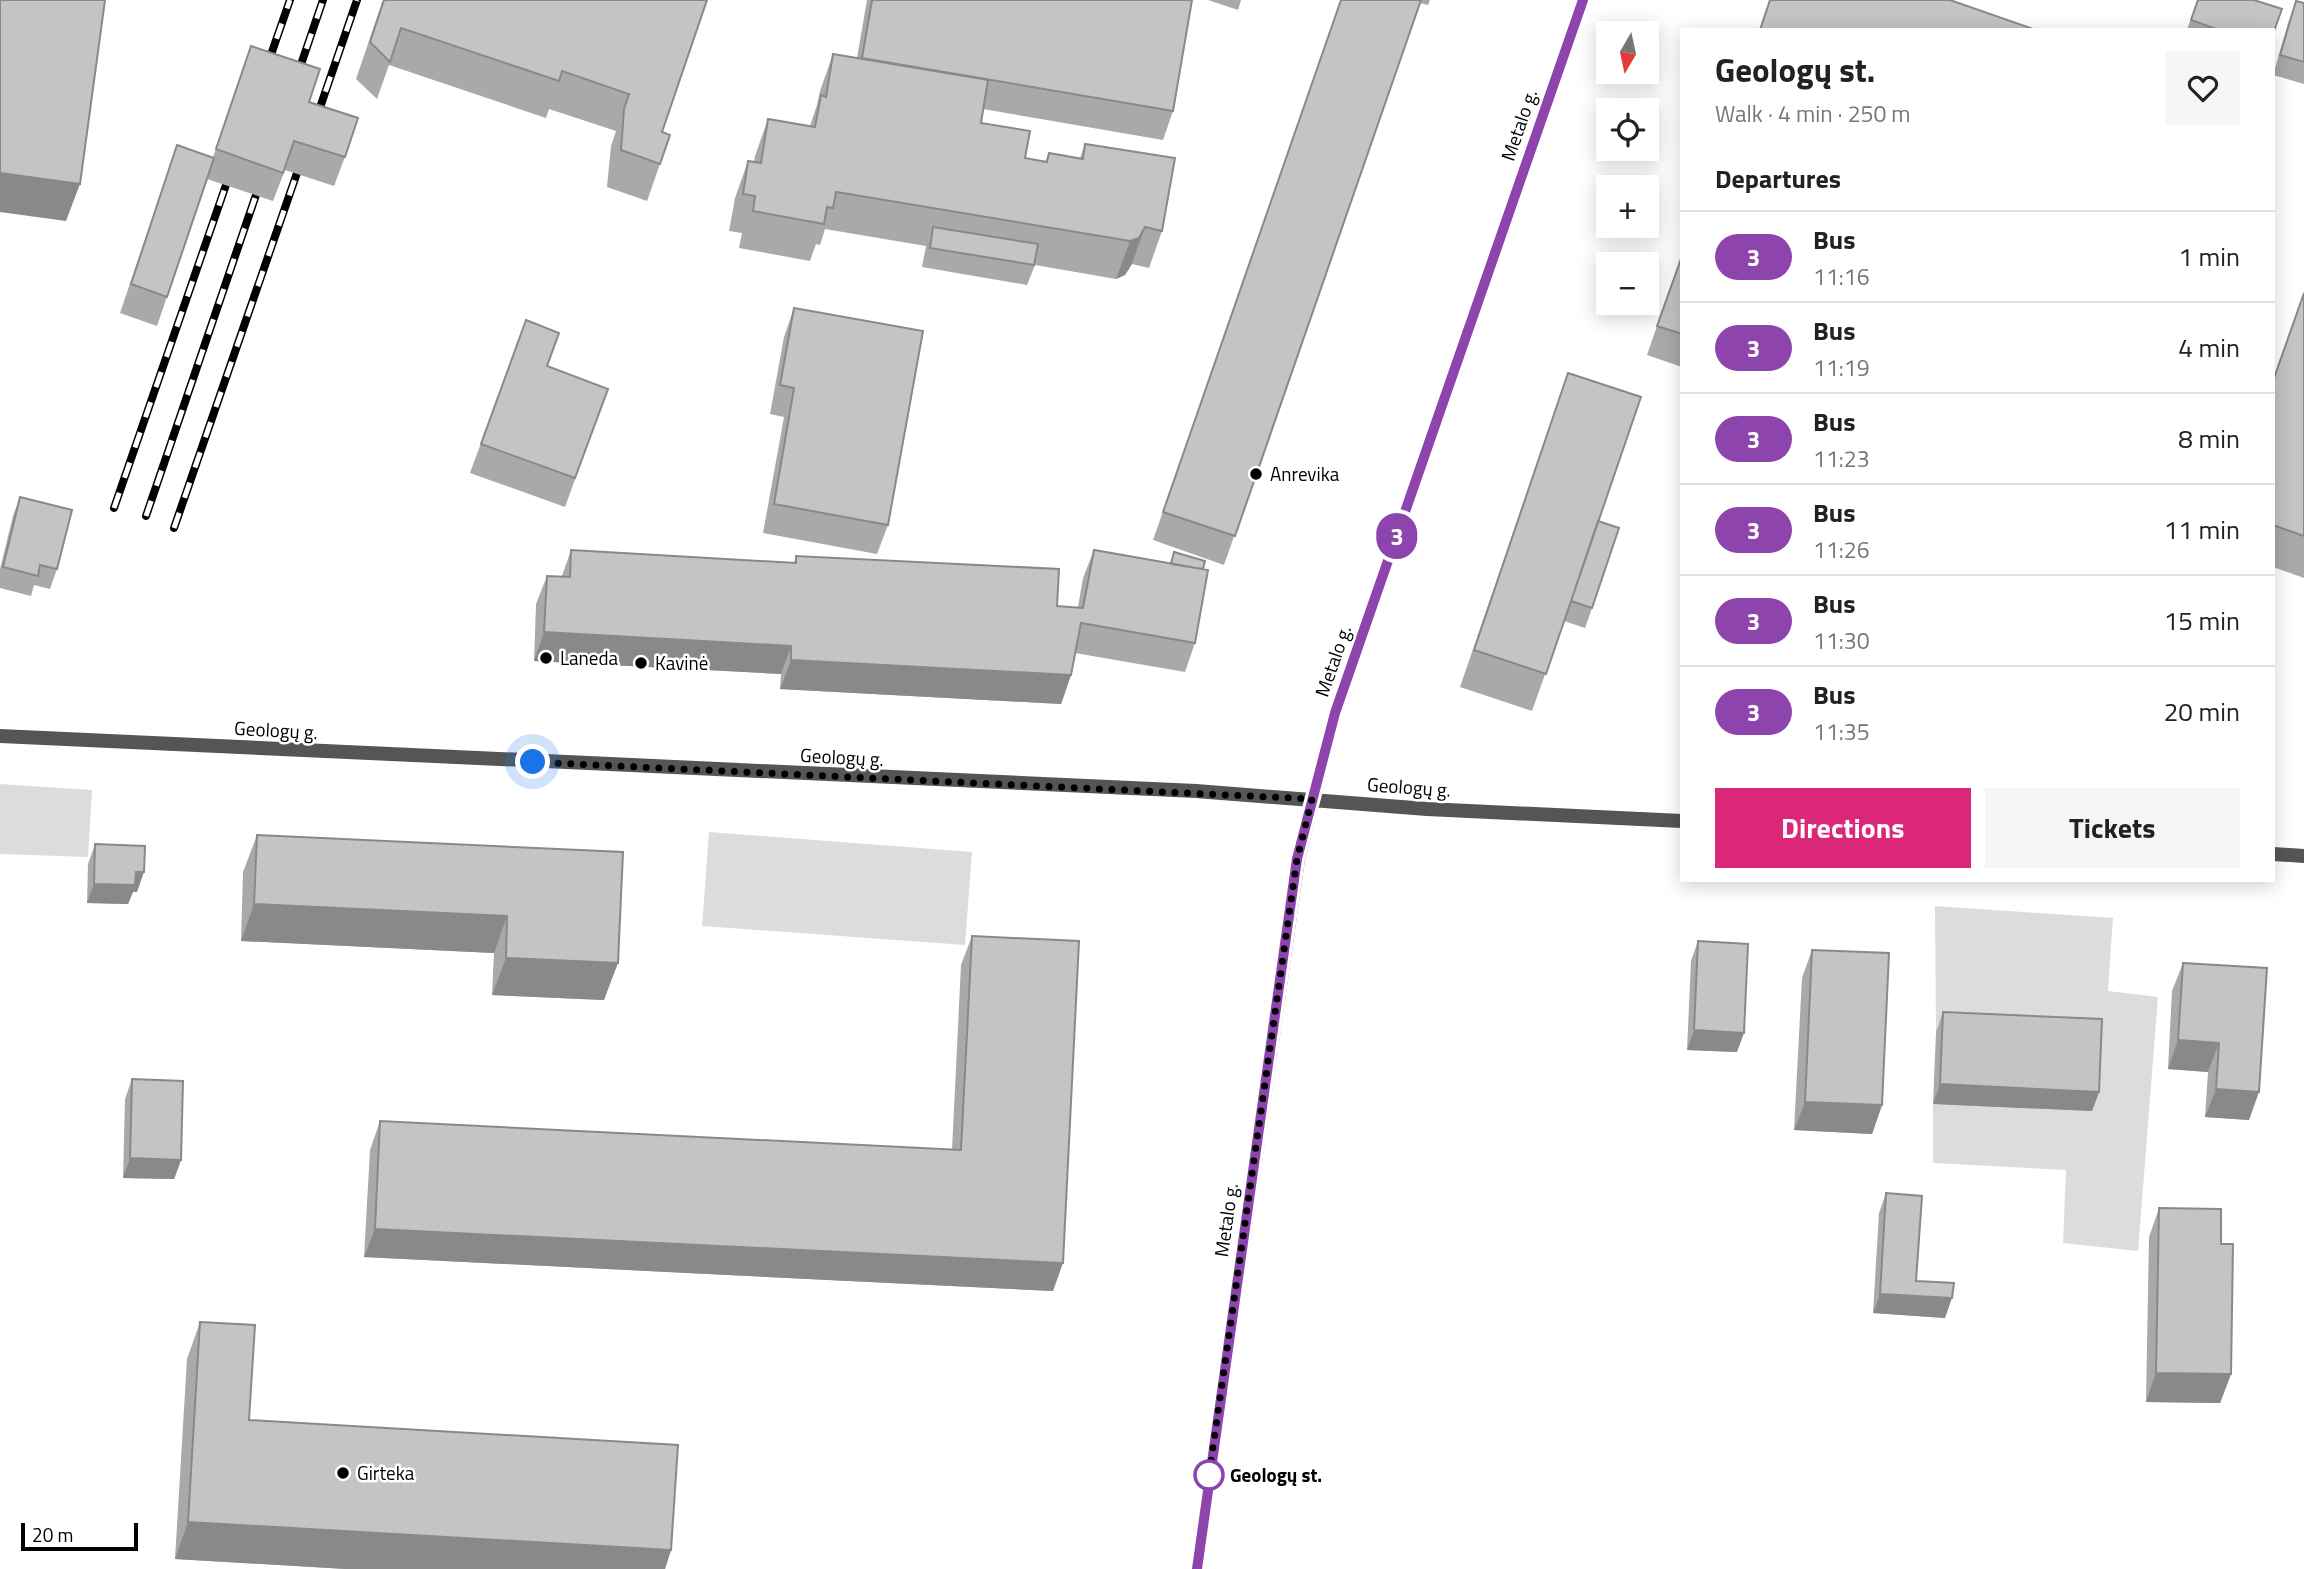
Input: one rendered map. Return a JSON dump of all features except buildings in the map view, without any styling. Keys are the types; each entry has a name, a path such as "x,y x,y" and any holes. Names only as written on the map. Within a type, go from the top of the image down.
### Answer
{"street":[{"name":"Metalo g.","path":"1197,1569 1297,859 1335,713 1583,0"},
{"name":"Geologų g.","path":"0,736 1312,799 1427,808 1680,821"},
{"path":"2275,854 2304,856"}],"shaded area":[{"path":"0,784 92,790 88,857 0,854"},
{"path":"709,832 972,852 965,945 702,926"},
{"path":"1935,906 2113,918 2108,991 2158,997 2138,1251 2063,1243 2066,1170 1933,1163 1933,1104 1970,1105 2094,1039 1936,1032"}],"railway":[{"path":"266,69 290,0"},
{"path":"296,79 323,0"},
{"path":"315,122 357,0"},
{"path":"174,528 297,173"},
{"path":"114,508 226,185"},
{"path":"146,516 256,195"}],"bus line":[{"name":"3","path":"1197,1569 1297,859 1335,713 1583,0"}],"place":[{"name":"Anrevika","path":"1256,474"},
{"name":"Laneda","path":"546,658"},
{"name":"Kavinė","path":"641,663"},
{"name":"Girteka","path":"343,1473"},
{"name":"Geologų st.","path":"1209,1475"}],"route":[{"path":"533,762 1196,791 1312,799 1297,859 1209,1475"}]}
